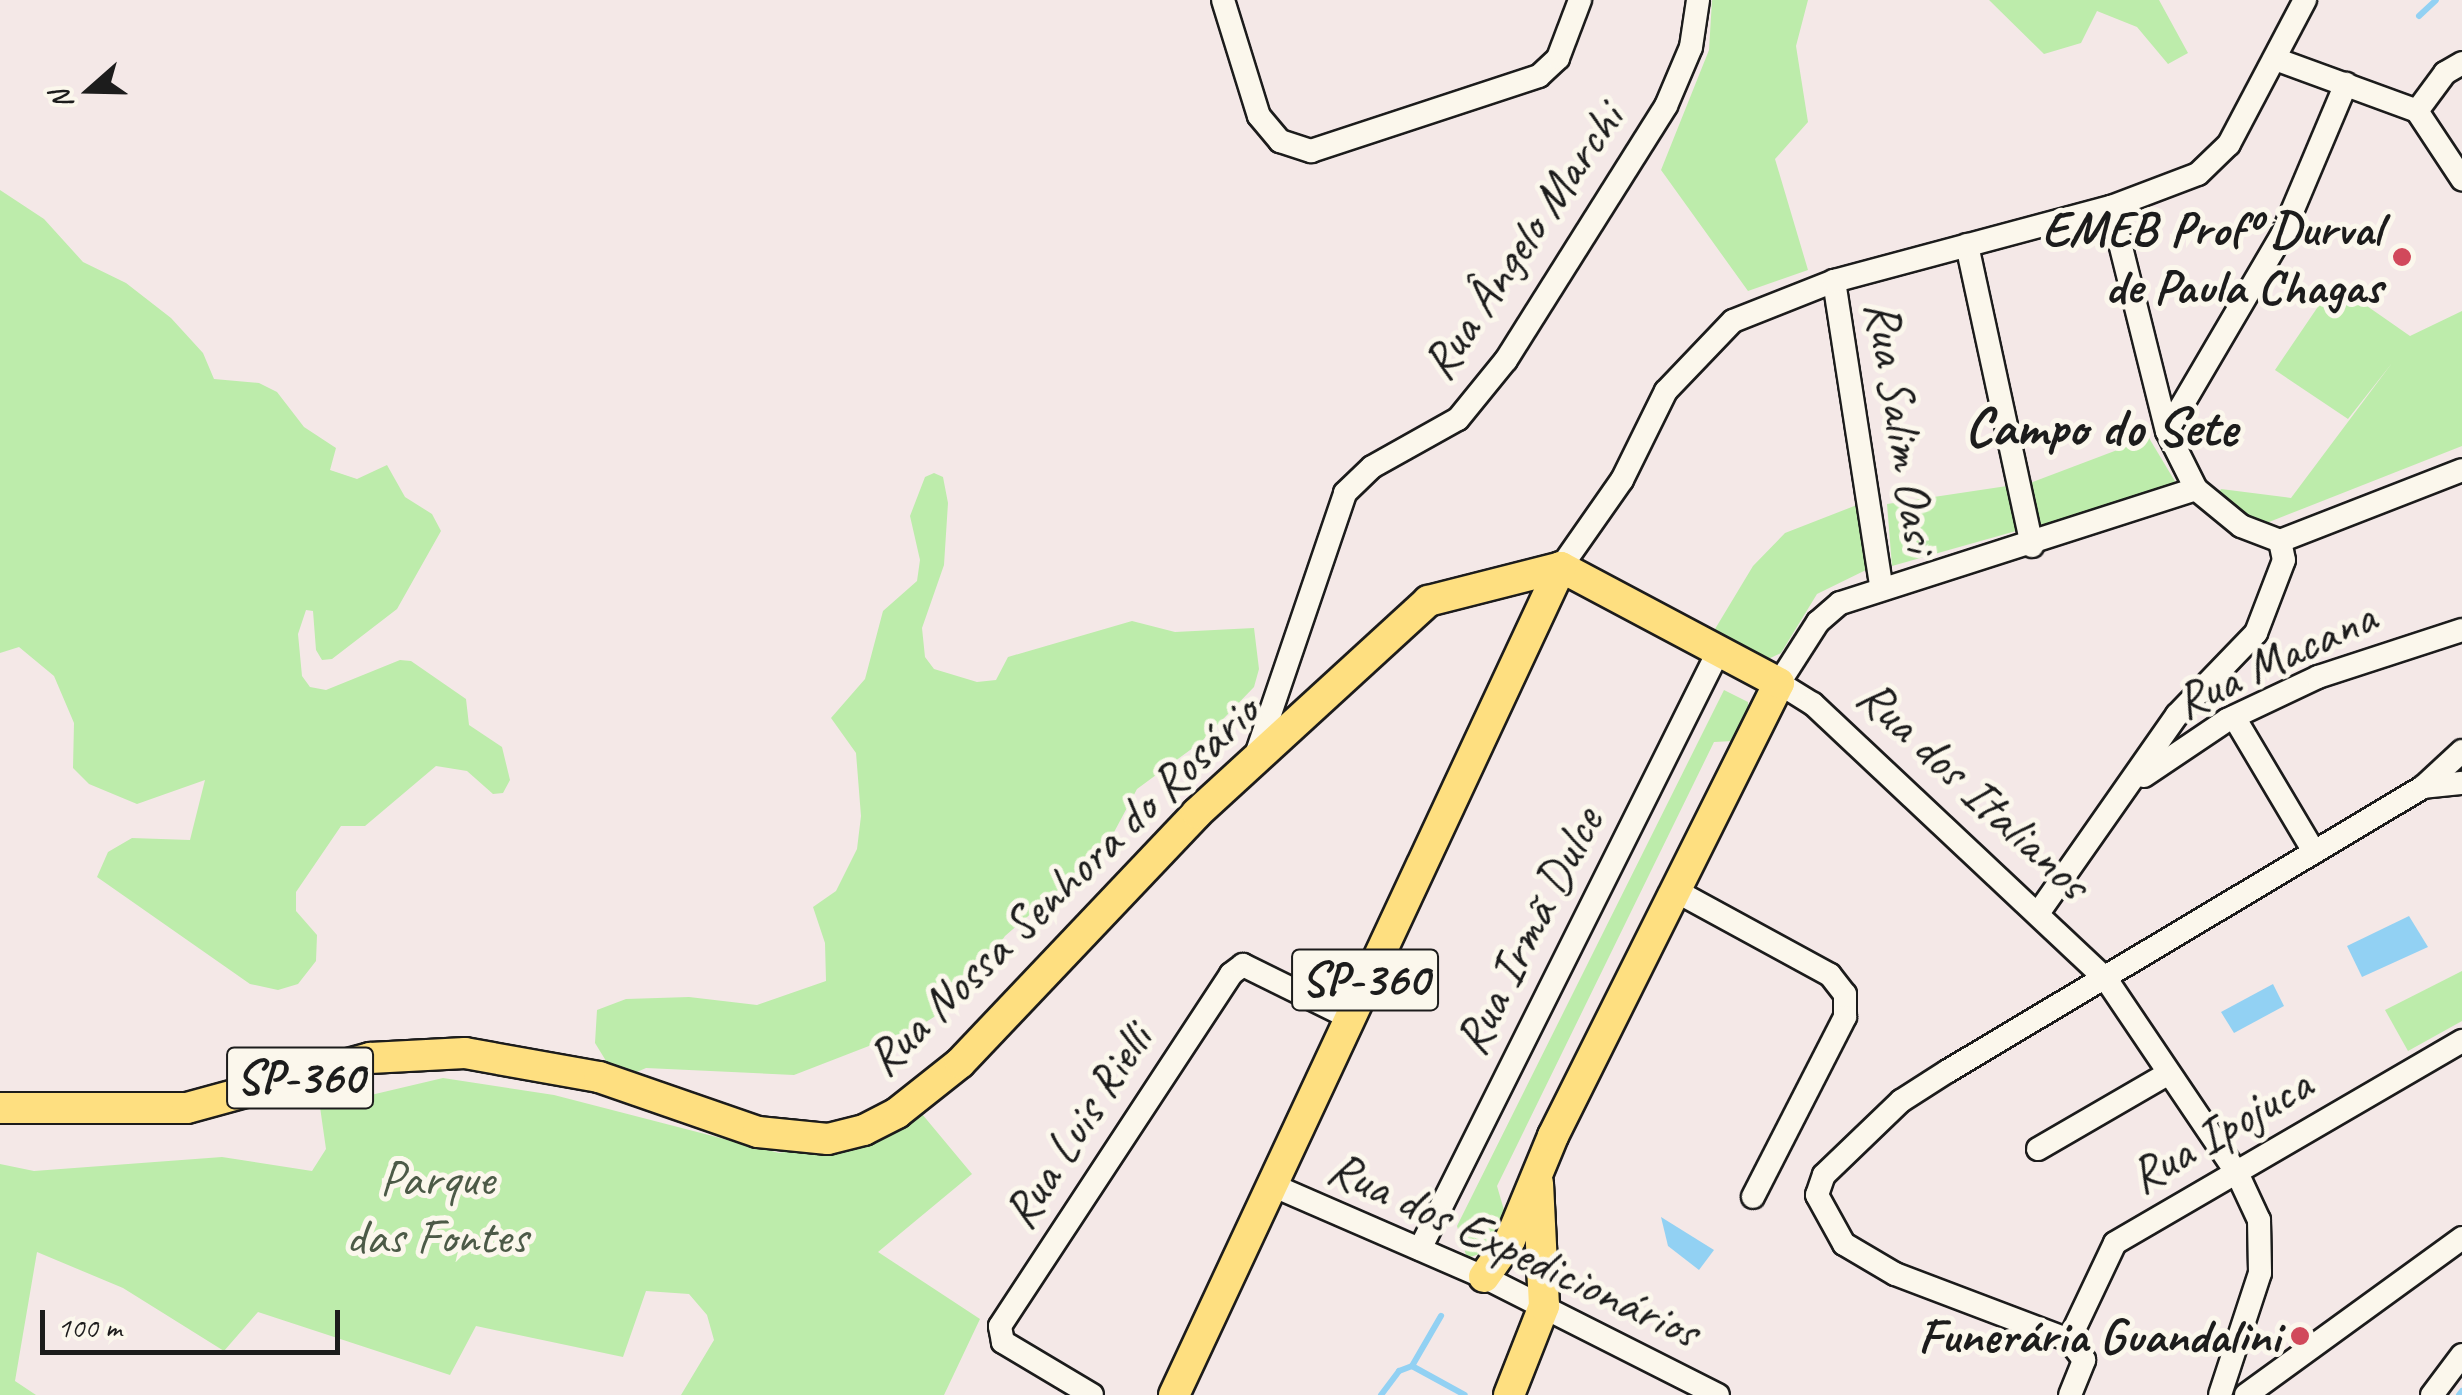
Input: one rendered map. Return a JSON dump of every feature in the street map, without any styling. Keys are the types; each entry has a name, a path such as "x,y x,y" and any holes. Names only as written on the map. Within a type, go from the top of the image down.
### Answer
{"main road":[{"name":"Rua Nossa Senhora do Rosário","path":"0,1108 187,1108 370,1058 465,1053 599,1077 758,1132 828,1138 864,1130 897,1113 960,1063 1196,813 1428,601 1562,568"},
{"name":"Rua dos Italianos","path":"1562,568 1717,654 1779,683"},
{"name":"SP-360","path":"1174,1395 1348,1017 1562,568"},
{"path":"1484,1277 1510,1240 1538,1175 1779,683"},
{"path":"1509,1395 1544,1306 1538,1175"}],"street":[{"path":"1223,0 1258,116 1280,141 1312,151 1539,76 1558,58 1580,0"},
{"name":"Rua Ângelo Marchi","path":"1254,762 1345,494 1372,468 1458,420 1506,360 1666,106 1691,46 1698,0"},
{"path":"1562,568 1622,480 1688,362 1733,321 1834,282 2111,207 2177,184 2213,162 2278,60 2305,0"},
{"path":"2278,60 2417,111 2462,179"},
{"path":"2417,111 2445,73 2462,63"},
{"path":"2167,431 2283,233 2346,84"},
{"path":"2111,207 2167,431 2196,489 2241,526 2280,541 2462,470"},
{"path":"1967,245 2032,546"},
{"name":"Rua Salim Oasi","path":"1834,282 1881,585"},
{"path":"1779,683 1818,622 1840,603 1881,585 2032,546 2196,489"},
{"path":"2038,912 2178,715 2256,633 2284,560 2280,541"},
{"name":"Rua Macana","path":"2132,784 2234,717 2318,677 2462,630"},
{"name":"Rua Irmã Dulce","path":"1420,1249 1717,654"},
{"name":"Rua dos Italianos","path":"1779,683 1812,704 2106,979 2238,1175 2259,1220 2260,1273 2220,1395"},
{"path":"2234,717 2314,852"},
{"path":"2070,1395 2084,1360 2069,1340 1895,1274 1844,1244 1817,1195 1824,1175 1901,1101 2424,787 2462,751"},
{"path":"2424,787 2462,784"},
{"path":"1676,891 1830,974 1845,994 1845,1017 1753,1196"},
{"name":"Rua Luis Rielli","path":"1092,1395 1002,1342 1000,1326 1231,974 1244,965 1348,1017"},
{"name":"Rua Ipojuca","path":"2069,1340 2115,1243 2238,1175 2462,1041"},
{"path":"2038,1149 2169,1073"},
{"name":"Rua dos Expedicionários","path":"1272,1185 1484,1277 1718,1395"},
{"path":"2246,1395 2462,1238"},
{"path":"2432,1395 2462,1355"}],"green space":[{"path":"1712,0 1808,0 1796,46 1808,122 1775,159 1808,270 1748,291 1661,170 1709,50"},
{"path":"1989,0 2159,0 2188,53 2168,64 2137,27 2097,11 2081,43 2044,54"},
{"path":"0,190 44,219 83,262 126,283 171,318 203,353 214,379 259,383 277,392 304,427 336,448 330,470 357,479 387,465 405,497 432,514 441,531 397,609 332,659 322,660 316,650 313,611 306,610 298,634 302,676 310,687 326,690 400,660 411,661 466,699 469,725 502,747 510,780 503,793 493,794 467,771 436,766 365,826 341,826 296,892 296,911 317,935 316,961 298,984 278,990 250,984 97,877 108,852 132,838 190,840 205,780 137,804 89,784 73,768 74,723 54,676 19,647 0,653"},
{"path":"2334,283 2410,336 2462,311 2462,446 2264,524 2238,517 2216,497 2221,489 2291,498 2392,363 2348,419 2275,370"},
{"path":"2149,438 2176,483 2042,532 2030,483"},
{"path":"934,473 943,477 948,503 944,565 922,628 925,657 934,669 977,682 996,680 1008,657 1132,621 1175,632 1254,628 1259,669 1254,687 1201,742 1137,789 1104,851 1005,936 961,1000 918,1027 794,1075 646,1068 630,1075 611,1069 595,1043 597,1010 626,999 689,997 757,1005 826,981 825,943 813,907 836,891 857,849 861,816 856,753 831,718 865,679 883,611 917,581 920,560 910,516 925,477"},
{"path":"2007,486 2016,531 1892,566 1887,504"},
{"path":"1862,503 1870,568 1817,594 1781,653 1766,660 1712,634 1753,566 1785,533"},
{"path":"1724,690 1748,702 1748,708 1733,741 1714,742 1497,1186 1506,1217 1492,1250 1467,1258 1457,1226"},
{"path":"2462,971 2462,1021 2408,1051 2385,1010"},
{"name":"Parque das Fontes","path":"443,1078 554,1095 779,1153 871,1137 922,1114 972,1174 878,1252 980,1319 944,1395 681,1395 714,1340 707,1315 689,1294 646,1291 623,1357 476,1326 450,1375 258,1312 224,1351 123,1288 37,1252 15,1381 36,1395 0,1395 0,1164 34,1171 222,1157 312,1171 326,1149 320,1107"}],"water":[{"path":"2409,916 2428,947 2362,977 2347,946"},
{"path":"2273,984 2284,1006 2234,1033 2221,1012"},
{"path":"1661,1217 1714,1250 1699,1270 1668,1246"}],"waterway":[{"path":"2419,16 2436,0"},
{"path":"1412,1366 1441,1316"},
{"path":"1381,1395 1399,1371 1412,1366 1465,1395"},
{"path":"2459,1395 2462,1391"}],"place":[{"name":"EMEB Profº Durval de Paula Chagas","path":"2402,257"},
{"name":"Funerária Guandalini","path":"2300,1336"}],"district":[{"name":"Campo do Sete","path":"2101,428"}]}
